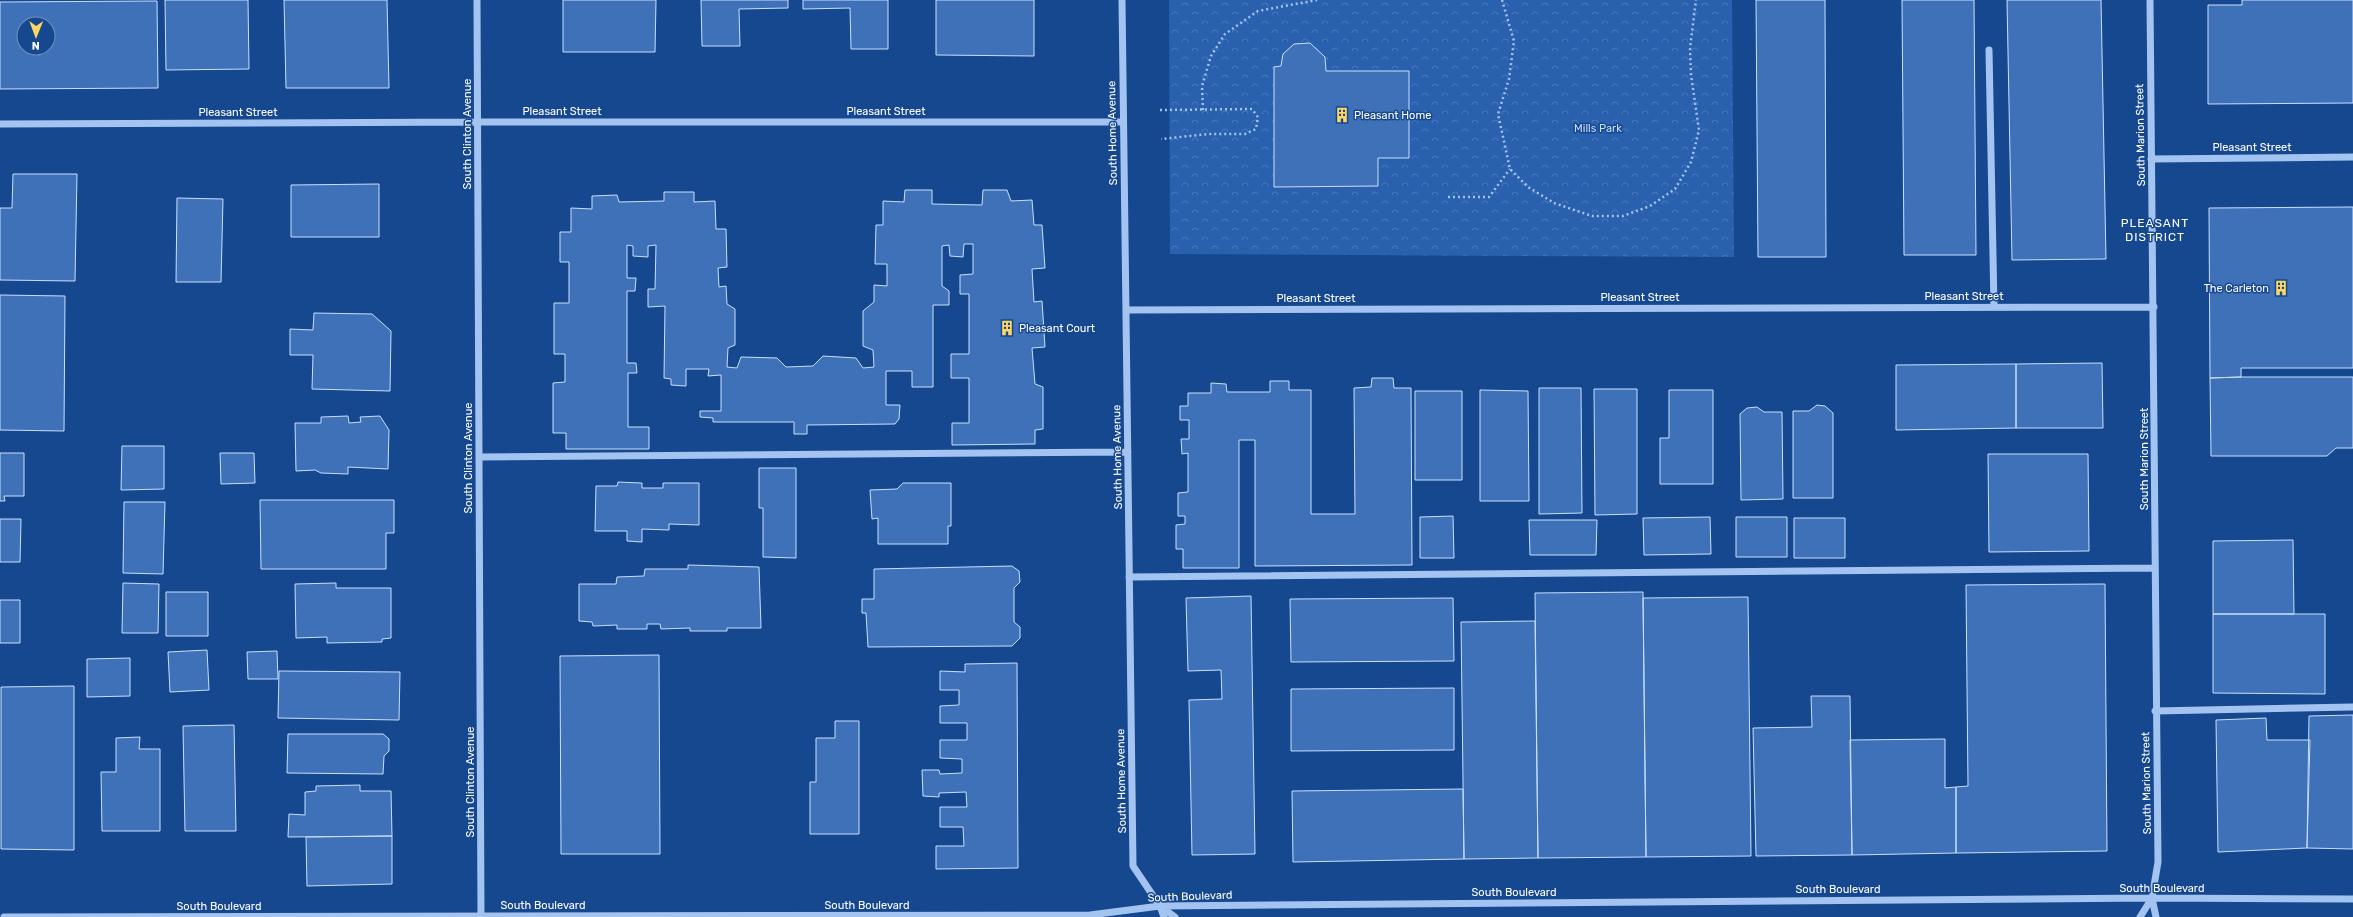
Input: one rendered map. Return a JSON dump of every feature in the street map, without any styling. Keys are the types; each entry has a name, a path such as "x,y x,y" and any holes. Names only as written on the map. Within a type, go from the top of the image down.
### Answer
{"street":[{"name":"South Clinton Avenue","path":"477,0 481,917"},
{"name":"South Home Avenue","path":"1122,0 1133,866 1160,906 1164,917"},
{"name":"South Marion Street","path":"2150,0 2158,862 2152,898 2156,917"},
{"path":"1989,50 1994,307"},
{"name":"Pleasant Street","path":"0,124 1123,122"},
{"name":"Pleasant Street","path":"2151,159 2353,158"},
{"name":"Pleasant Street","path":"1126,310 2154,307"},
{"path":"479,457 1128,452"},
{"path":"1129,577 2155,568"},
{"path":"2156,711 2353,708"},
{"path":"2140,917 2152,898"},
{"name":"South Boulevard","path":"4,917 1090,915 1160,906 2152,898 2353,898"},
{"name":"South Home Avenue","path":"1160,906 1175,917"}],"path":[{"path":"1202,110 1202,86 1204,78 1211,56 1225,34 1258,12 1317,0"},
{"path":"1502,0 1514,40 1509,79 1498,114 1510,169 1528,187 1554,203 1592,216 1622,216 1650,206 1675,189 1691,162 1699,130 1691,74 1690,48 1696,0"},
{"path":"1160,110 1252,109 1258,117 1256,129 1245,134 1208,134 1160,139"},
{"path":"1448,197 1489,197 1510,169"}],"green space":[{"name":"Mills Park","path":"1169,0 1732,0 1734,257 1170,254"}],"building":[{"path":"165,0 248,0 249,69 166,70"},
{"path":"284,0 387,0 389,88 286,88"},
{"path":"563,0 656,0 655,52 563,52"},
{"path":"701,0 788,0 788,8 739,9 740,46 702,46"},
{"path":"803,0 888,0 888,49 851,49 850,8 803,9"},
{"path":"936,0 1034,0 1034,56 936,55"},
{"path":"1756,0 1825,0 1826,257 1758,257"},
{"path":"1902,0 1974,0 1976,255 1904,255"},
{"path":"2007,0 2101,0 2106,259 2012,260"},
{"path":"2242,0 2353,0 2353,103 2208,104 2208,5 2242,5"},
{"path":"157,1 158,88 0,89 0,2"},
{"name":"Pleasant Home","path":"1310,43 1325,57 1326,71 1409,71 1409,158 1378,158 1378,186 1274,187 1274,67 1281,66 1283,54 1294,44"},
{"path":"13,174 77,174 75,281 0,280 0,208 12,208"},
{"path":"379,184 379,237 291,237 291,185"},
{"name":"Pleasant Court","path":"905,190 932,190 932,204 982,205 983,190 1007,190 1011,201 1032,200 1034,225 1042,225 1045,268 1032,269 1034,302 1042,301 1045,347 1032,348 1035,384 1043,387 1043,429 1035,430 1035,444 952,445 952,423 969,423 969,378 951,378 951,354 969,354 969,294 960,294 960,275 973,274 973,244 964,244 963,257 950,256 949,245 942,246 942,286 949,291 949,305 933,305 933,387 912,387 912,371 886,371 886,405 900,405 899,419 895,424 807,425 807,434 794,434 794,422 713,422 713,418 700,417 700,411 721,411 721,375 708,376 709,369 686,369 686,386 671,385 671,379 664,378 665,306 648,307 648,289 655,289 656,245 648,246 648,257 633,256 633,246 627,245 627,278 636,278 635,291 627,291 627,363 636,363 637,373 628,373 628,427 649,427 649,449 566,449 566,433 553,433 553,383 565,382 565,354 554,354 554,303 569,303 569,262 560,262 560,232 571,232 571,208 592,209 592,196 617,195 619,202 664,201 664,192 694,192 694,202 715,201 716,229 726,229 727,267 718,268 719,287 726,286 727,304 735,309 735,345 728,348 727,367 737,368 741,357 777,358 786,367 813,366 823,356 856,358 863,368 874,367 873,350 863,346 863,311 874,302 874,285 887,286 887,264 875,264 876,225 883,225 883,201 904,202"},
{"path":"177,198 223,199 221,282 176,282"},
{"name":"The Carleton","path":"2353,207 2353,368 2241,368 2241,377 2210,378 2209,208"},
{"path":"0,295 65,296 64,431 0,430"},
{"path":"314,313 372,314 391,331 390,391 312,389 313,355 290,355 290,329 313,330"},
{"path":"2102,363 2103,428 2016,428 2016,364"},
{"path":"2016,364 2016,428 1896,430 1896,365"},
{"path":"2353,377 2353,448 2336,448 2327,456 2211,456 2210,378"},
{"path":"1372,378 1393,378 1394,388 1411,388 1412,565 1255,566 1255,440 1239,440 1239,568 1183,568 1183,549 1176,549 1176,525 1185,524 1185,516 1178,516 1178,493 1188,492 1188,453 1182,454 1181,439 1189,439 1189,420 1180,420 1180,406 1188,406 1188,393 1211,393 1211,383 1226,384 1227,392 1270,392 1270,381 1289,381 1289,390 1311,390 1311,514 1355,514 1354,388 1371,387"},
{"path":"1539,388 1581,388 1582,513 1539,514"},
{"path":"1594,389 1637,389 1637,514 1595,515"},
{"path":"1480,390 1528,391 1529,501 1480,501"},
{"path":"1669,390 1713,390 1713,484 1660,484 1660,438 1669,438"},
{"path":"1415,391 1462,391 1462,480 1415,480"},
{"path":"1817,405 1825,406 1833,413 1833,498 1793,498 1793,411 1809,411"},
{"path":"1757,407 1764,412 1782,412 1783,499 1741,500 1740,414 1747,408"},
{"path":"348,416 349,423 361,422 360,417 380,416 389,430 388,469 348,467 348,474 321,473 315,470 296,471 295,423 321,423 321,417"},
{"path":"122,446 164,446 164,489 121,490"},
{"path":"0,453 24,453 24,496 4,496 5,501 0,501"},
{"path":"220,453 254,453 255,483 221,484"},
{"path":"1988,454 2088,454 2089,551 1989,552"},
{"path":"759,468 796,468 796,558 763,557 763,508 759,508"},
{"path":"618,482 642,483 642,488 663,488 663,483 699,483 699,525 669,524 669,530 642,529 642,542 627,541 627,531 595,531 596,486 617,486"},
{"path":"903,483 951,483 951,526 948,526 948,544 878,544 878,518 872,519 870,490 897,489"},
{"path":"260,500 394,500 394,533 386,533 386,569 261,569"},
{"path":"124,502 165,502 163,574 123,573"},
{"path":"1453,516 1454,558 1420,558 1420,517"},
{"path":"1710,517 1711,554 1644,555 1643,518"},
{"path":"1736,517 1787,517 1787,557 1736,557"},
{"path":"1794,518 1845,518 1845,558 1794,558"},
{"path":"0,519 21,519 20,562 0,562"},
{"path":"1529,520 1597,520 1596,555 1530,555"},
{"path":"2293,540 2294,614 2213,614 2213,541"},
{"path":"688,565 759,567 761,628 727,628 727,631 690,631 690,628 661,629 660,624 647,624 647,629 617,629 617,625 593,626 592,622 579,621 579,584 616,584 617,577 644,576 645,569 688,569"},
{"path":"1012,566 1019,571 1020,582 1014,588 1014,622 1020,627 1020,638 1012,646 868,647 866,613 862,613 862,599 874,599 874,569"},
{"path":"123,583 159,584 158,633 122,633"},
{"path":"336,583 336,588 391,588 391,638 382,639 382,642 327,643 327,637 296,638 295,584"},
{"path":"2105,584 2107,851 1956,853 1956,787 1968,786 1966,585"},
{"path":"166,592 208,592 208,636 166,636"},
{"path":"1643,592 1646,857 1538,858 1535,593"},
{"path":"1251,596 1255,854 1192,855 1189,700 1222,699 1221,670 1188,671 1186,598"},
{"path":"1748,597 1751,856 1646,857 1643,598"},
{"path":"1453,598 1454,661 1291,662 1290,599"},
{"path":"0,600 20,600 20,643 0,643"},
{"path":"2213,614 2325,614 2325,694 2213,693"},
{"path":"1535,621 1538,858 1464,859 1461,622"},
{"path":"207,650 209,690 170,692 168,652"},
{"path":"277,651 278,679 248,679 247,652"},
{"path":"659,655 660,854 561,854 560,656"},
{"path":"130,658 130,696 87,697 87,659"},
{"path":"1017,663 1018,868 936,869 936,846 964,846 963,827 940,827 940,807 967,807 966,792 939,793 939,797 923,796 922,770 939,770 940,774 962,773 962,759 940,758 940,740 967,740 967,723 940,723 940,706 959,705 959,690 940,690 940,671 965,672 965,664"},
{"path":"279,671 400,672 399,720 278,718"},
{"path":"74,686 74,850 1,849 1,687"},
{"path":"1454,688 1454,750 1291,751 1291,689"},
{"path":"1811,696 1850,696 1852,855 1756,856 1753,728 1812,727"},
{"path":"2353,715 2353,849 2307,848 2309,716"},
{"path":"2266,718 2267,740 2310,740 2307,848 2218,852 2216,720"},
{"path":"835,721 859,721 859,834 810,834 810,782 816,782 816,738 835,738"},
{"path":"234,725 236,831 185,831 183,726"},
{"path":"288,734 383,734 389,739 389,751 384,756 383,774 287,773"},
{"path":"140,737 139,749 160,749 160,831 102,831 101,772 116,772 116,738"},
{"path":"1945,739 1945,788 1956,787 1956,853 1852,855 1850,740"},
{"path":"360,785 360,791 391,791 392,836 288,837 289,814 305,815 305,792 316,791 316,786"},
{"path":"1463,789 1464,859 1293,862 1292,791"},
{"path":"392,836 392,884 307,886 306,837"}],"place":[{"name":"Pleasant Home","path":"1342,115"},
{"name":"The Carleton","path":"2281,288"},
{"name":"Pleasant Court","path":"1007,328"}],"district":[{"name":"PLEASANT DISTRICT","path":"2155,230"}]}
